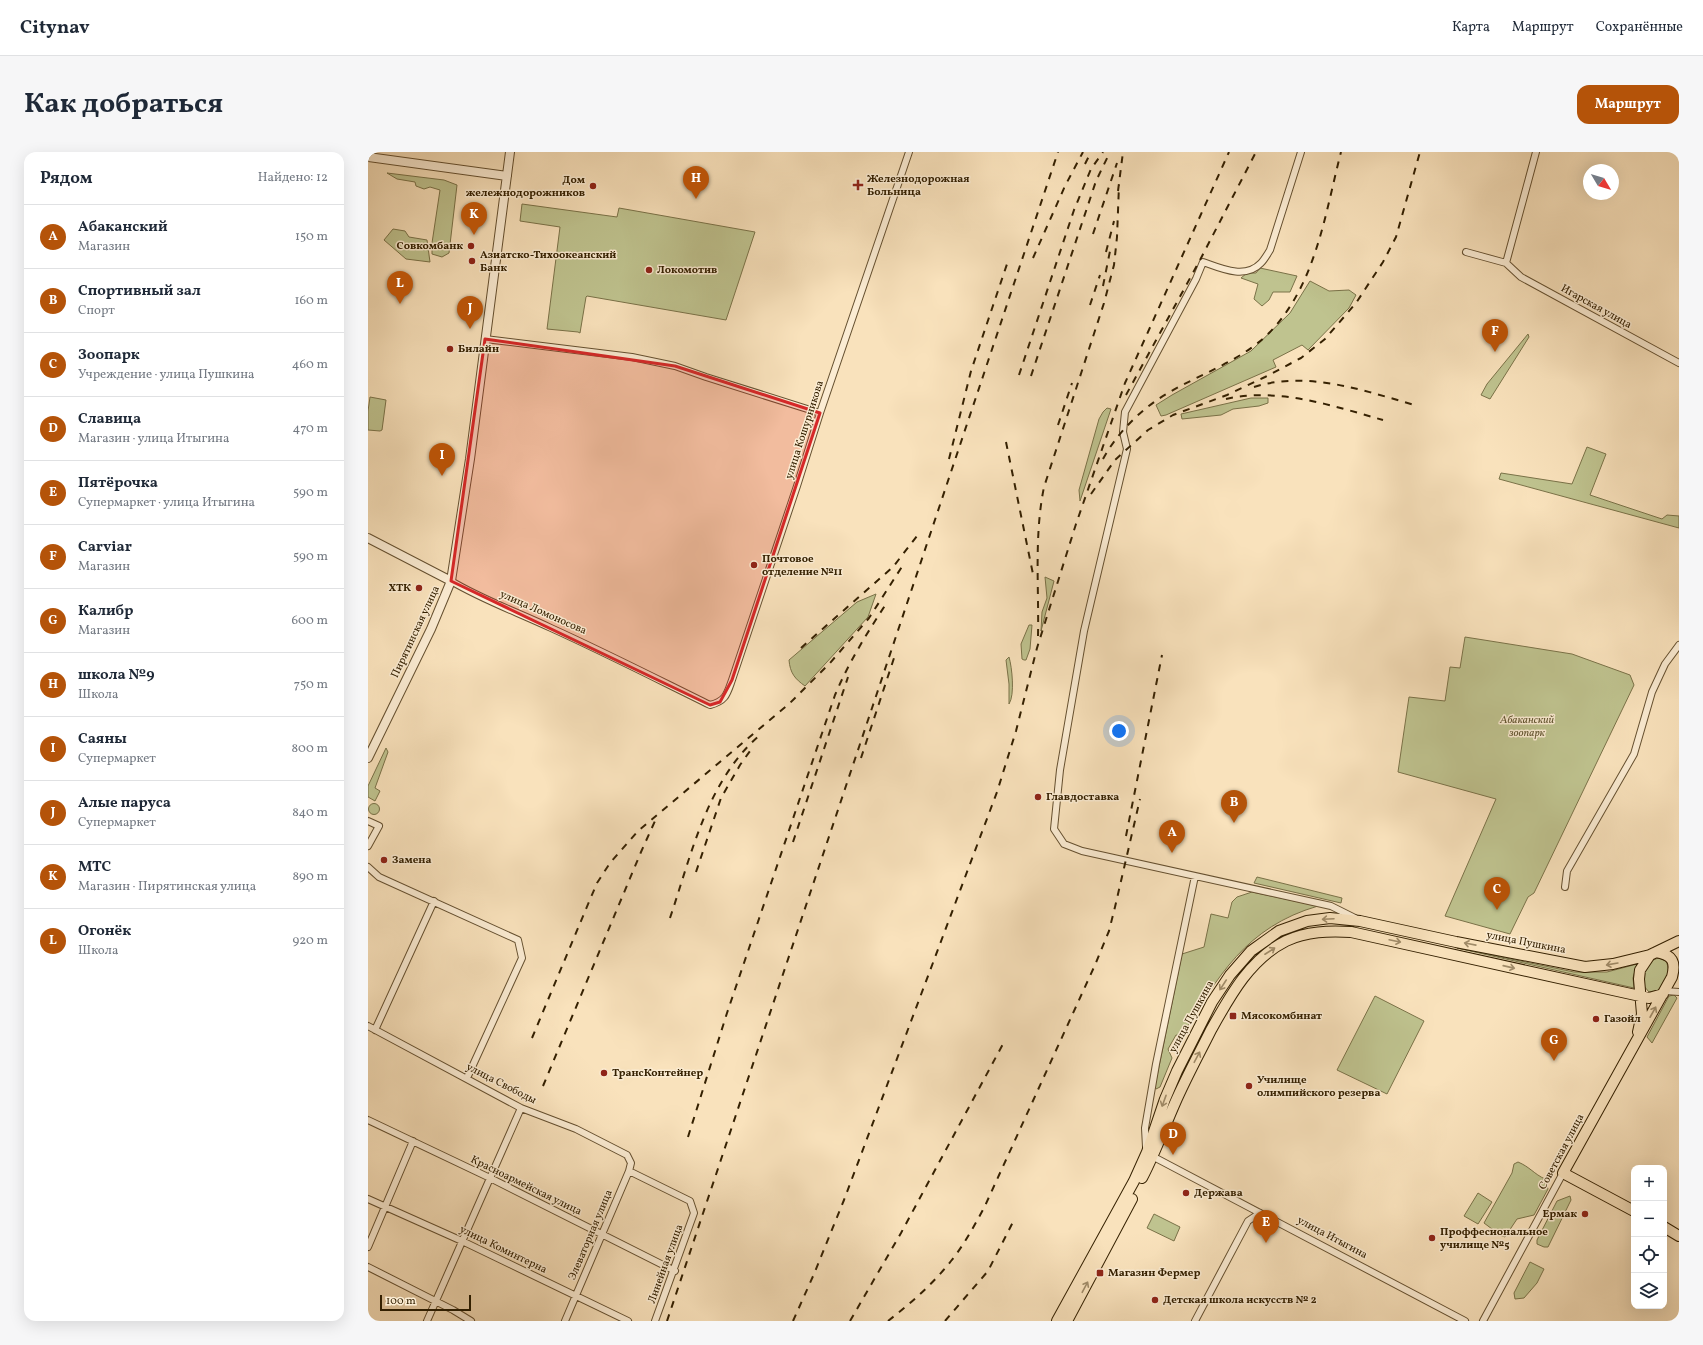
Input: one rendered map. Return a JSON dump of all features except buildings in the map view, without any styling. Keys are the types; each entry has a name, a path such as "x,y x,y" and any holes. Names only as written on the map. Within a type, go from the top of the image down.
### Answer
{"main road":[{"name":"улица Пушкина","path":"1057,1321 1134,1181 1150,1155 1165,1099 1200,1024 1212,1002 1230,975 1251,951 1279,931 1307,921 1330,918 1360,920 1456,942 1585,967 1613,964 1653,954 1679,941"},
{"name":"улица Пушкина","path":"1067,1321 1122,1219 1187,1075 1227,1000 1244,976 1263,956 1286,941 1314,932 1351,932 1641,997"},
{"path":"1629,1054 1637,1035 1642,1014 1639,979 1640,970 1653,954 1665,954 1673,961 1674,968 1672,977"},
{"path":"1641,997 1649,998 1664,992 1679,963"},
{"path":"1601,988 1629,999 1638,1006 1642,1014"},
{"name":"Советская улица","path":"1564,1173 1664,992"},
{"path":"1564,1173 1631,1209"},
{"path":"1667,1229 1679,1236"}],"street":[{"name":"Пирятинская улица","path":"368,758 431,629 452,581 510,152"},
{"name":"улица Кошурникова","path":"710,704 720,702 726,696 732,680 820,413 909,152"},
{"path":"1301,152 1270,250 1260,264 1248,272 1233,272 1202,262 1196,279 1125,412 1123,432 1127,449 1116,488 1084,631 1060,770 1054,829 1064,844 1082,851 1332,906 1360,920"},
{"path":"1506,263 1536,152"},
{"path":"368,157 507,176"},
{"name":"Игарская улица","path":"1466,252 1506,263 1521,277 1679,363"},
{"path":"485,339 632,357 675,366 820,413"},
{"name":"улица Ломоносова","path":"368,538 452,581 467,591 550,627 710,704"},
{"path":"1565,887 1567,871 1634,754 1652,692 1665,664 1679,646"},
{"path":"368,821 379,826 368,846"},
{"path":"368,867 379,877 518,940 522,958 467,1078"},
{"path":"1150,1155 1145,1128 1146,1121 1156,1064 1195,876"},
{"path":"375,1030 434,901"},
{"path":"1664,992 1679,992"},
{"name":"улица Свободы","path":"368,1026 521,1108 576,1129 627,1155 630,1163 629,1171"},
{"path":"427,1321 521,1108"},
{"name":"Красноармейская улица","path":"368,1120 490,1178 675,1271"},
{"path":"368,1247 412,1141"},
{"name":"улица Итыгина","path":"1150,1155 1465,1321"},
{"name":"Линейная улица","path":"629,1171 690,1200 694,1213 675,1271 655,1321"},
{"name":"Элеваторная улица","path":"565,1321 629,1171"},
{"name":"Советская улица","path":"1484,1321 1564,1173"},
{"name":"улица Коминтерна","path":"368,1199 462,1241 628,1321"},
{"path":"1196,1321 1248,1221 1260,1213"},
{"path":"368,1267 436,1301 471,1321"}],"highlighted area":[{"path":"485,339 675,366 820,413 732,680 720,702 710,705 451,581"}],"green space":[{"path":"387,173 444,180 457,185 449,253 442,257 432,254 432,243 440,190 430,187 424,189 416,186 415,182 397,179"},
{"name":"Локомотив","path":"522,204 617,217 619,208 755,232 726,320 587,296 580,333 547,329 560,227 520,221"},
{"path":"393,229 405,231 409,237 427,240 430,262 406,259 384,240"},
{"path":"1260,268 1297,276 1290,292 1273,292 1269,300 1262,306 1254,299 1258,284 1241,278 1247,273 1256,273"},
{"path":"1310,281 1329,291 1349,290 1356,295 1349,308 1308,350 1302,345 1273,360 1276,367 1161,416 1156,405 1251,351 1290,313"},
{"path":"1528,334 1529,337 1490,399 1481,395 1487,384"},
{"path":"370,397 386,400 382,430 380,431 368,430"},
{"path":"1251,398 1268,398 1268,403 1259,406 1233,409 1221,415 1182,419 1181,414"},
{"path":"1107,408 1111,409 1080,501 1079,490 1099,419"},
{"path":"1587,447 1606,454 1590,495 1662,519 1667,515 1679,516 1679,528 1499,479 1501,473 1572,484"},
{"path":"1045,577 1054,581 1041,631 1042,612 1047,598"},
{"path":"876,594 868,617 805,686 798,681 792,672 789,660 857,602"},
{"path":"1029,625 1032,625 1030,649 1026,660 1024,660 1022,659 1021,644"},
{"name":"Абаканский зоопарк","path":"1465,637 1572,654 1630,675 1634,685 1534,893 1528,897 1510,934 1445,916 1496,799 1398,772 1409,697 1445,701 1450,667 1460,668"},
{"path":"1009,657 1012,674 1012,694 1009,704 1009,684 1006,660"},
{"path":"386,748 388,752 375,788 380,791 375,801 368,797 368,786"},
{"path":"374,803 378,805 380,809 378,813 374,815 370,813 368,809 370,805"},
{"path":"1257,877 1342,898 1341,903 1254,883"},
{"path":"1252,892 1318,906 1293,915 1271,927 1236,956 1208,993 1182,1036 1176,1035 1168,1049 1172,1058 1160,1087 1156,1089 1155,1086 1182,954 1204,947 1211,914 1228,918 1232,902 1237,897"},
{"path":"1457,948 1574,972 1607,972 1637,964 1633,978 1634,988"},
{"path":"1659,958 1666,961 1668,966 1667,976 1663,986 1649,992 1643,985 1646,968 1654,959"},
{"path":"1674,995 1677,998 1652,1043 1647,1037 1669,996"},
{"path":"1375,996 1424,1021 1387,1094 1337,1070"},
{"path":"1518,1162 1545,1179 1548,1189 1534,1215 1517,1219 1505,1237 1484,1223 1512,1173 1514,1164"},
{"path":"1478,1193 1492,1202 1478,1224 1464,1216"},
{"path":"1570,1196 1571,1200 1548,1247 1537,1244 1537,1240 1557,1201"},
{"path":"1154,1214 1180,1227 1174,1241 1147,1228"},
{"path":"1530,1262 1544,1269 1537,1283 1524,1298 1515,1299 1514,1293"}],"railway":[{"path":"667,1321 1058,152"},
{"path":"1033,258 1065,186 1083,152"},
{"path":"1085,164 1091,152"},
{"path":"1019,375 1074,210 1091,169 1103,152"},
{"path":"1031,376 1096,181 1110,152"},
{"path":"1118,191 1123,152"},
{"path":"793,1321 844,1200 997,792 1016,731 1037,648 1076,524 1125,383 1229,152"},
{"path":"1126,395 1200,260 1256,152"},
{"path":"1103,459 1115,440 1131,422 1149,406 1168,393 1234,359 1258,343 1269,333 1285,314 1298,293 1317,248 1341,152"},
{"path":"1091,494 1115,460 1148,430 1173,415 1227,395 1265,377 1301,358 1325,339 1356,303 1383,262 1396,237 1420,152"},
{"path":"1093,234 1117,163"},
{"path":"1038,636 1038,542 1044,487 1104,303 1114,265 1117,237 1119,185"},
{"path":"1106,252 1114,221"},
{"path":"1103,286 1111,246"},
{"path":"949,459 971,371 1007,264"},
{"path":"1090,305 1100,275"},
{"path":"1254,387 1274,382 1295,381 1336,384 1378,394 1418,406"},
{"path":"1058,425 1072,383"},
{"path":"1226,399 1266,395 1286,397 1325,404 1383,420"},
{"path":"1006,442 1034,579"},
{"path":"801,648 893,567 917,536"},
{"path":"532,1038 597,883 610,863 638,831 790,703 830,663 869,618 905,562"},
{"path":"688,1137 727,1013 835,695 846,671 886,604"},
{"path":"861,758 895,655"},
{"path":"1126,836 1162,655"},
{"path":"793,842 848,677"},
{"path":"670,918 694,843 714,795 742,752 761,734"},
{"path":"696,872 721,798 750,751"},
{"path":"888,1321 937,1278 965,1242 984,1208 1095,965 1109,931 1140,799"},
{"path":"543,1086 641,852 655,821 659,817"},
{"path":"850,1321 901,1233 1003,1044"},
{"path":"945,1321 988,1271 1014,1220"}],"place":[{"name":"Железнодорожная Больница","path":"858,185"},
{"name":"Дом жележнодорожников","path":"593,186"},
{"name":"школа №9","path":"696,199"},
{"name":"МТС","path":"474,235"},
{"name":"Совкомбанк","path":"471,246"},
{"name":"Азиатско-Тихоокеанский Банк","path":"472,261"},
{"name":"Локомотив","path":"649,270"},
{"name":"Огонёк","path":"400,304"},
{"name":"Алые паруса","path":"470,329"},
{"name":"Билайн","path":"450,349"},
{"name":"Carviar","path":"1495,352"},
{"name":"Саяны","path":"442,476"},
{"name":"Почтовое отделение №11","path":"754,565"},
{"name":"ХТК","path":"419,588"},
{"name":"Главдоставка","path":"1038,797"},
{"name":"Спортивный зал","path":"1234,823"},
{"name":"Абаканский","path":"1172,853"},
{"name":"Замена","path":"384,860"},
{"name":"Зоопарк","path":"1497,910"},
{"name":"Мясокомбинат","path":"1233,1016"},
{"name":"Газойл","path":"1596,1019"},
{"name":"Калибр","path":"1554,1061"},
{"name":"ТрансКонтейнер","path":"604,1073"},
{"name":"Училище олимпийского резерва","path":"1249,1086"},
{"name":"Славица","path":"1173,1155"},
{"name":"Держава","path":"1186,1193"},
{"name":"Ермак","path":"1585,1214"},
{"name":"Проффесиональное училище №5","path":"1432,1238"},
{"name":"Пятёрочка","path":"1266,1243"},
{"name":"Магазин Фермер","path":"1100,1273"},
{"name":"Детская школа искусств № 2","path":"1155,1300"}]}
